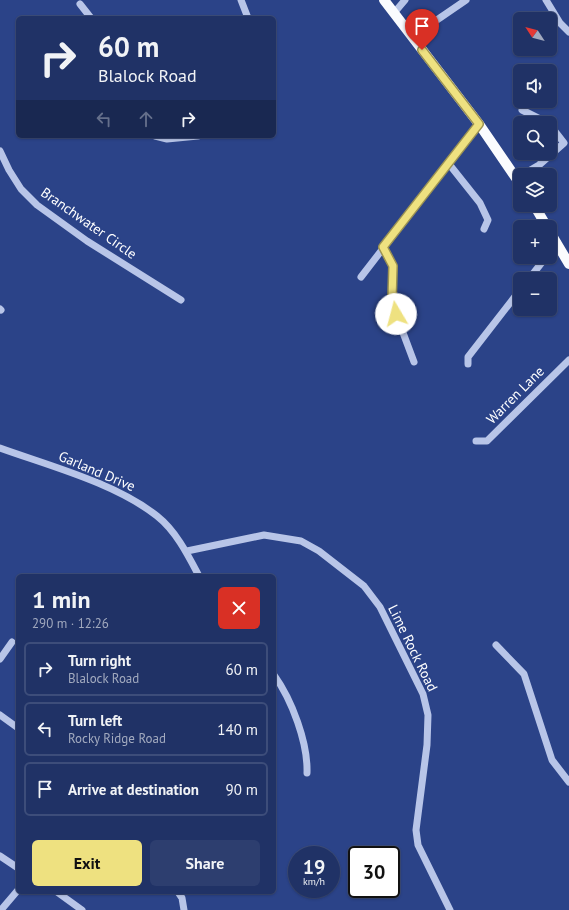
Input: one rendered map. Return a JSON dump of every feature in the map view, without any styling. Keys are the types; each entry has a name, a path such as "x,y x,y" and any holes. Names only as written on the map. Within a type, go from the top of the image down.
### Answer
{"main road":[{"path":"384,0 513,169"},
{"path":"557,242 569,264"}],"street":[{"path":"241,0 247,16"},
{"path":"394,13 405,0"},
{"path":"412,37 466,0"},
{"path":"546,0 560,23 569,32"},
{"path":"80,4 89,16"},
{"path":"522,110 534,116"},
{"path":"361,277 479,124"},
{"path":"557,134 564,143 557,149"},
{"path":"163,138 177,138"},
{"name":"Branchwater Circle","path":"0,151 9,170 21,189 36,205 87,241 181,300"},
{"path":"535,168 545,160"},
{"path":"449,164 480,203 488,220 484,229"},
{"path":"383,247 393,266 392,299 396,314 414,362"},
{"path":"534,272 541,264"},
{"path":"468,364 468,357 513,299"},
{"name":"Warren Lane","path":"476,440 487,441 569,360"},
{"name":"Garland Drive","path":"0,448 128,496 158,517 187,551 198,574"},
{"name":"Lime Rock Road","path":"187,551 264,535 301,541 319,552 364,586 380,608 423,694 428,715 427,744 416,830 419,847 449,908"},
{"path":"0,659 12,642"},
{"path":"496,645 524,674 552,760 569,782"},
{"path":"276,678 280,683 302,732 308,757 307,773"},
{"path":"0,716 16,727"},
{"path":"0,856 16,867"},
{"path":"1,910 16,892"},
{"path":"60,894 82,910"},
{"path":"179,894 182,898 184,910"},
{"path":"441,910 449,908"}],"route":[{"path":"396,314 392,299 394,280 393,266 383,247 479,124 422,50"}]}
